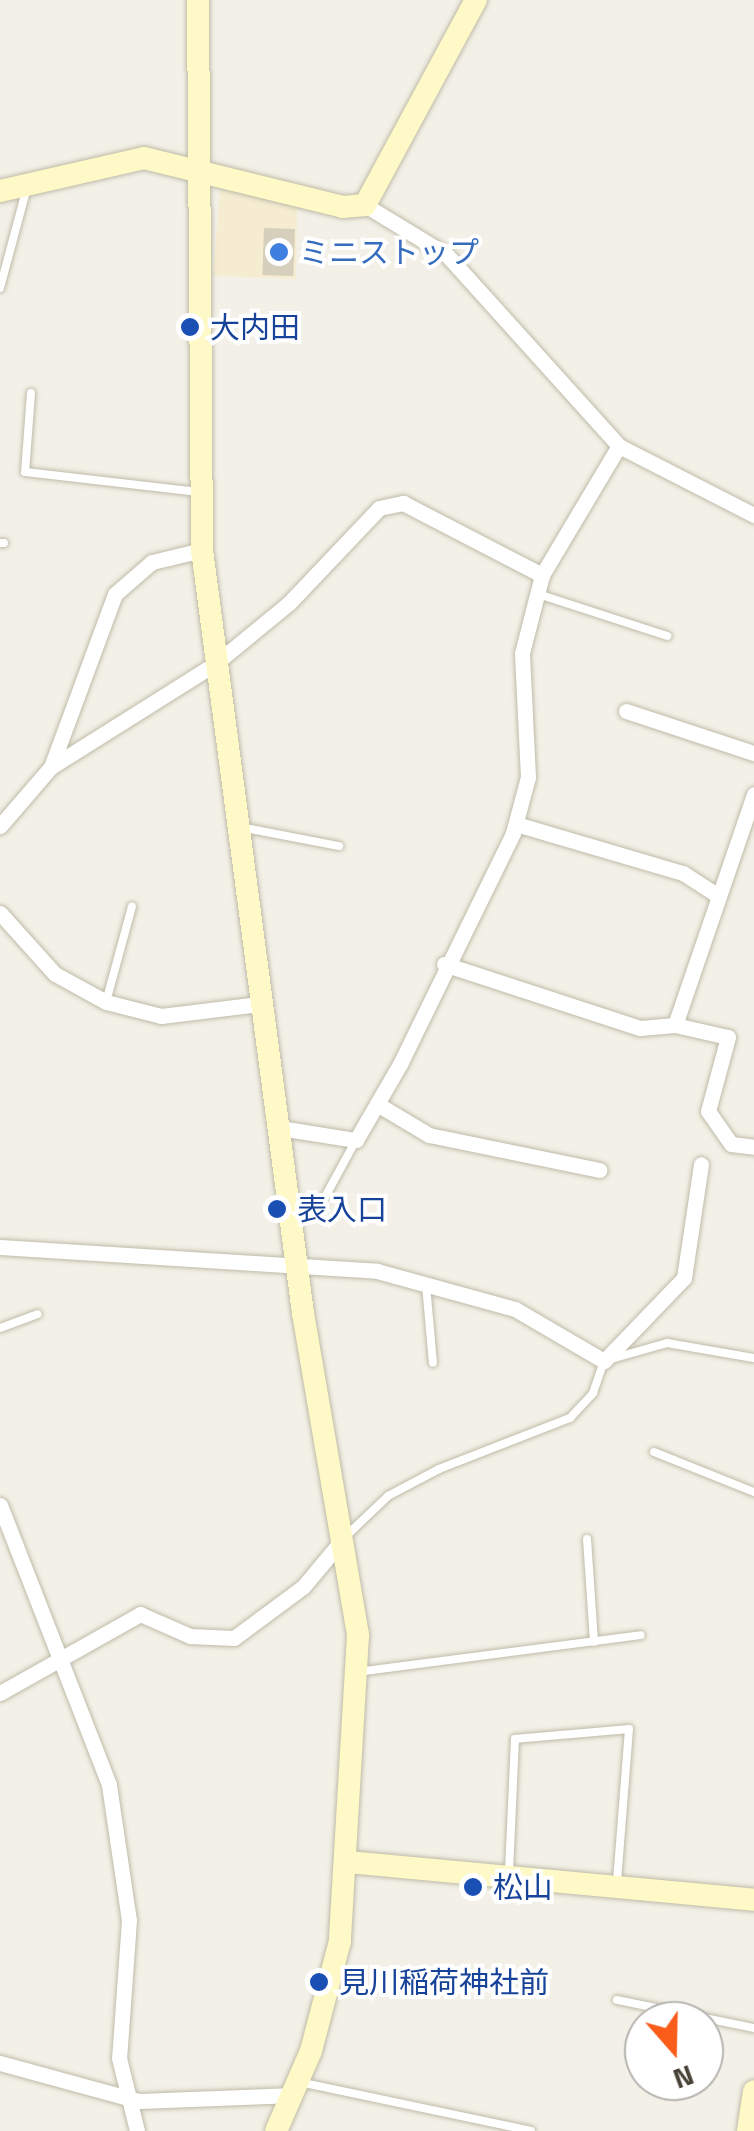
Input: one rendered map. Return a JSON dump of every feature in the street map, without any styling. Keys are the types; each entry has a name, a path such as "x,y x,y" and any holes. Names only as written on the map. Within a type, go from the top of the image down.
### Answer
{"street":[{"path":"198,0 205,168 202,550 258,1004 343,1539 358,1672 348,1862 335,1975 296,2089 276,2131"},
{"path":"365,205 476,0"},
{"path":"0,191 26,191 124,159 205,168 343,208 365,205 446,254 619,446 754,515"},
{"path":"280,1128 356,1140 516,824 528,777 522,653 542,575 619,446"},
{"path":"0,826 51,766 216,663 289,604 379,508 403,503 542,575"},
{"path":"51,766 114,594 152,562 202,550"},
{"path":"626,711 754,753"},
{"path":"675,1026 754,794"},
{"path":"516,824 682,873 717,896"},
{"path":"0,913 55,974 106,1002 161,1016 258,1004"},
{"path":"444,964 640,1028 675,1026 728,1037 708,1111 731,1144 754,1147"},
{"path":"376,1104 429,1135 599,1170"},
{"path":"0,1247 299,1262 426,1285 515,1308 604,1361 684,1278 702,1164"},
{"path":"0,1505 92,1732 118,1834 130,1920 119,2023 127,2098 137,2131"},
{"path":"0,1693 59,1656 140,1614 190,1636 234,1638 303,1587 343,1539"},
{"path":"348,1862 616,1891 754,1900"},
{"path":"0,2063 127,2098 296,2089"},
{"path":"748,2131 754,2091"}],"lane":[{"path":"0,288 26,191"},
{"path":"32,393 25,472 200,492"},
{"path":"538,594 667,636"},
{"path":"236,826 339,846"},
{"path":"106,1002 132,906"},
{"path":"295,1222 318,1208 356,1140"},
{"path":"426,1285 433,1363"},
{"path":"0,1328 38,1314"},
{"path":"343,1539 388,1496 570,1418 593,1393 604,1361 667,1343 754,1358"},
{"path":"654,1452 754,1492"},
{"path":"587,1538 594,1642"},
{"path":"358,1672 641,1635"},
{"path":"509,1880 515,1739 629,1729 616,1891"},
{"path":"616,2000 754,2028"},
{"path":"296,2089 531,2131"}],"shaded area":[{"path":"228,187 297,204 296,279 213,276 220,191"}],"building":[{"name":"ミニストップ","path":"264,228 295,229 293,276 262,275"}],"place":[{"name":"ミニストップ","path":"279,252"},
{"name":"大内田","path":"190,327"},
{"name":"表入口","path":"277,1209"},
{"name":"松山","path":"473,1887"},
{"name":"見川稲荷神社前","path":"319,1982"}]}
